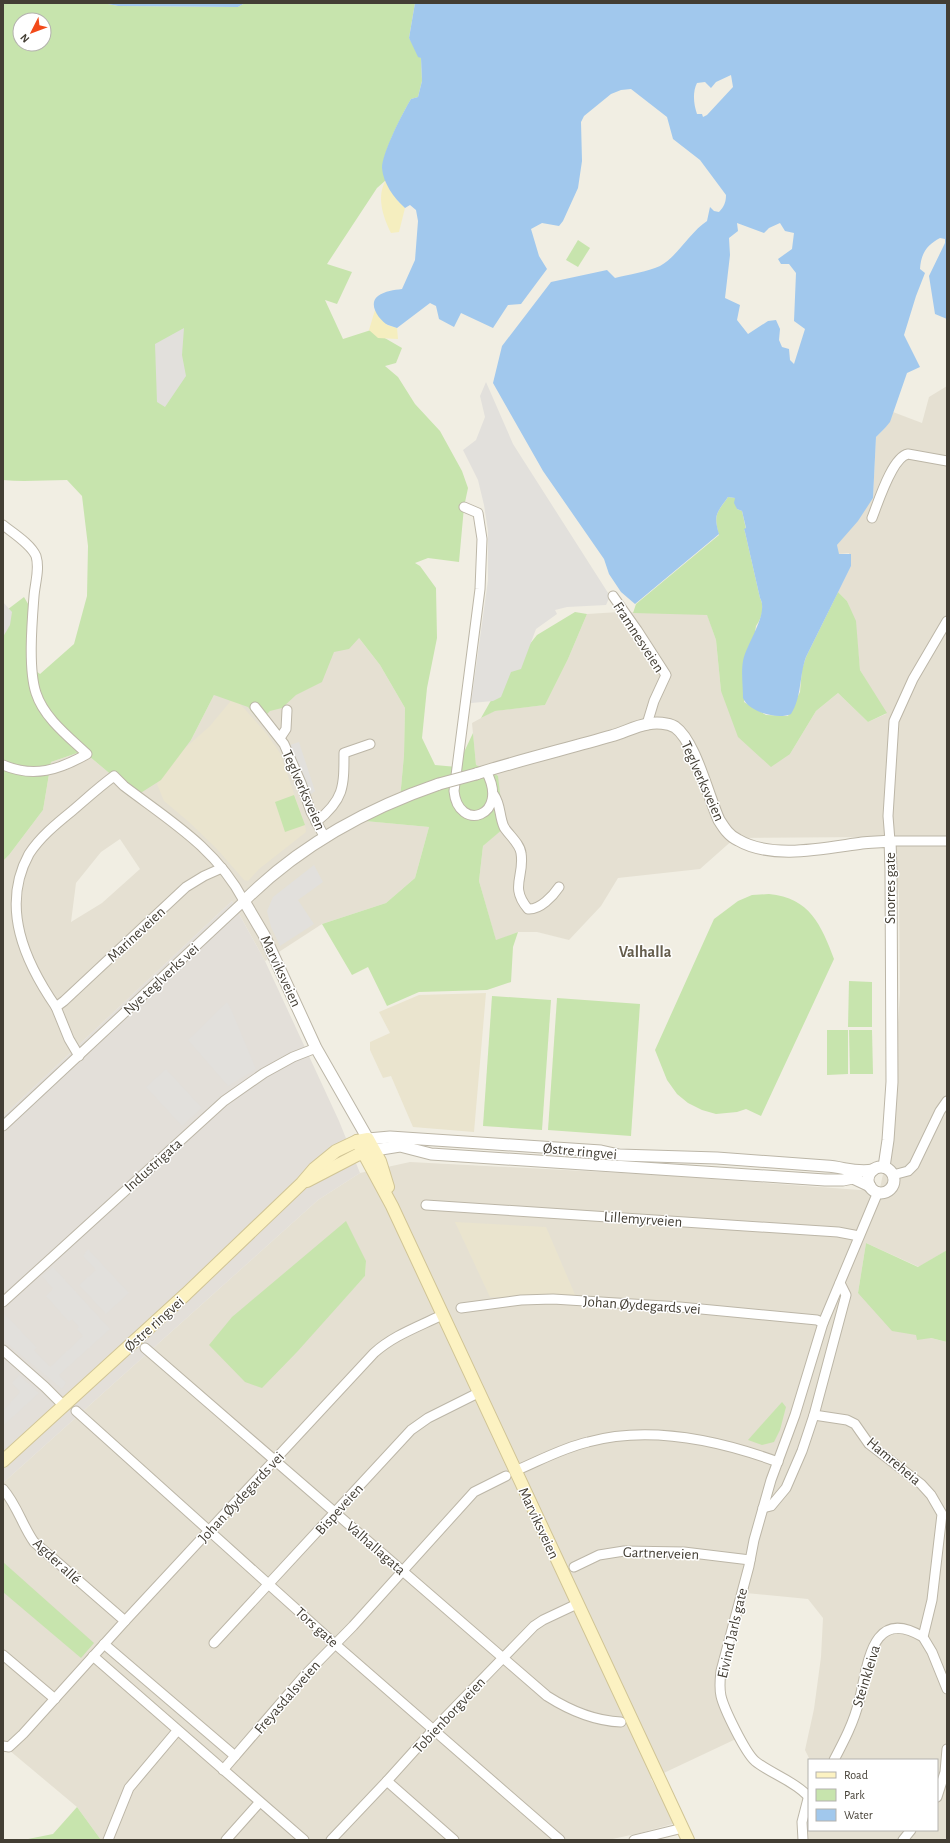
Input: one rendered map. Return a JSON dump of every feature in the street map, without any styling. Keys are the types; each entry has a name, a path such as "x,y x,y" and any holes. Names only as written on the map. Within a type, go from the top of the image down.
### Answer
{"main road":[{"name":"Marviksveien","path":"362,1140 369,1151 392,1206 478,1393 510,1474 577,1604 688,1840"},
{"name":"Østre ringvei","path":"3,1462 181,1299 324,1160 362,1140"},
{"name":"Østre ringvei","path":"302,1183 369,1151"}],"street":[{"path":"872,518 895,465 904,455 908,454 947,461"},
{"path":"464,507 478,513 482,539 478,606 455,795 459,808 473,815 481,814 488,810 494,795"},
{"path":"3,525 30,548 36,557 38,571 34,596 32,648 33,679 36,693 50,716 87,754 63,765 37,772 22,772 3,765"},
{"name":"Framnesveien","path":"613,596 666,675 654,701 648,724"},
{"name":"Snorres gate","path":"879,1168 888,1140 892,1082 890,841 888,816 894,721 913,679 947,621"},
{"name":"Teglverksveien","path":"255,707 280,738 294,767 316,822 324,836 379,807 399,798 439,784 610,737 648,724 662,724 674,727 685,739 695,759 719,820 729,834 746,844 768,849 810,851 861,843 890,841 947,841"},
{"path":"280,738 286,729 287,710"},
{"path":"316,822 334,807 339,798 343,784 344,753 370,744"},
{"path":"481,773 493,786 494,795 498,801 500,818 510,836 521,851 519,896 528,909 535,908 543,903 560,887"},
{"name":"Marviksveien","path":"56,1007 39,981 25,954 16,927 14,910 15,895 22,867 29,854 48,831 114,776 124,786 208,851 235,884 264,935 316,1048 362,1140"},
{"name":"Nye teglverks vei","path":"3,1126 258,887 324,836"},
{"name":"Marineveien","path":"56,1007 186,887 204,876 222,868"},
{"path":"56,1007 79,1056"},
{"name":"Industrigata","path":"3,1302 224,1101 264,1073 293,1057 316,1048"},
{"path":"893,1175 893,1184 891,1188 883,1192 874,1189 869,1178 879,1168 893,1175 908,1171 914,1165 940,1111 947,1102"},
{"name":"Østre ringvei","path":"362,1140 390,1137 601,1151 626,1155 838,1166 852,1171 879,1168"},
{"name":"Østre ringvei","path":"369,1151 400,1146 431,1154 825,1180 843,1180 853,1178 874,1189"},
{"name":"Eivind Jarls gate","path":"808,1794 754,1760 739,1736 721,1696 720,1684 763,1508 795,1415 823,1322 859,1236 874,1189"},
{"name":"Lillemyrveien","path":"426,1205 823,1230 859,1236"},
{"path":"763,1508 771,1506 786,1488 814,1415 846,1295 840,1283"},
{"name":"Johan Øydegards vei","path":"461,1308 521,1300 553,1299 733,1312 816,1320 823,1322"},
{"name":"Johan Øydegards vei","path":"3,1746 9,1747 15,1742 125,1621 380,1347 401,1334 442,1315"},
{"name":"Valhallagata","path":"145,1348 547,1696 556,1702 604,1721 621,1722"},
{"path":"3,1350 64,1406"},
{"name":"Bispeveien","path":"214,1643 268,1583 336,1513 418,1424 478,1393"},
{"name":"Tors gate","path":"76,1411 335,1644 560,1840"},
{"name":"Hamreheia","path":"814,1415 848,1420 855,1424 869,1444 921,1484 945,1513 932,1600 923,1637"},
{"name":"Freyasdalsveien","path":"223,1770 304,1676 403,1571 474,1492 510,1474 574,1446 602,1438 632,1434 683,1437 718,1443 778,1462"},
{"name":"Agder allé","path":"3,1489 16,1508 27,1532 34,1542 125,1621"},
{"name":"Gartnerveien","path":"574,1567 599,1555 624,1551 684,1552 750,1560"},
{"name":"Tobienborgveien","path":"332,1840 387,1782 433,1730 502,1658 543,1620 577,1604"},
{"name":"Steinkleiva","path":"834,1759 851,1726 859,1701 869,1655 876,1640 890,1630 898,1629 915,1632 923,1637"},
{"path":"923,1637 932,1652 946,1684"},
{"path":"104,1644 235,1756"},
{"path":"3,1655 55,1699"},
{"path":"93,1656 177,1731 304,1840"},
{"path":"108,1840 129,1788 177,1731"},
{"path":"938,1794 946,1769 947,1749"},
{"path":"387,1782 454,1840"},
{"path":"803,1840 802,1822 808,1799"},
{"path":"226,1840 259,1802"},
{"path":"634,1840 682,1828"},
{"path":"903,1840 910,1831"}],"shaded area":[{"path":"184,328 182,355 186,376 165,407 157,402 155,344"},
{"path":"486,382 513,444 610,596 606,605 567,607 555,610 557,614 536,629 521,669 511,672 501,697 493,701 471,703 488,580 488,531 478,480 463,450 476,440 485,417 480,396"},
{"path":"947,386 947,1250 919,1267 866,1243 858,1293 922,1336 947,1342 947,1840 803,1840 808,1805 808,1831 938,1831 938,1759 810,1759 805,1750 814,1709 821,1657 823,1618 808,1599 746,1593 720,1691 738,1738 651,1779 676,1823 608,1840 101,1840 77,1807 3,1745 3,1483 318,1200 360,1173 410,1162 660,1175 860,1190 880,1188 890,1142 900,993 899,895 893,846 873,837 735,838 700,869 618,878 601,906 569,940 537,932 518,932 496,941 479,881 483,846 504,827 489,770 476,765 472,723 494,711 545,705 568,659 587,614 619,612 707,614 716,640 721,691 790,754 816,711 838,693 868,722 886,714 860,670 855,621 847,601 838,592 851,566 849,553 838,554 837,545 873,498 876,437 885,428 893,412 922,423 929,397","holes":["366,1261 365,1276 330,1314"]},
{"path":"3,602 12,612 10,625 3,637"},
{"path":"348,624 380,665 405,708 404,755 400,799 355,820 429,827 415,878 386,903 322,924 265,961 232,901 3,1116 3,861 43,810 51,762 83,751 121,783 191,740 214,695","holes":["120,839 140,869 102,903 71,922 76,883 101,852"]},
{"path":"234,697 266,733 280,753 305,825 306,832 259,869 248,881 244,880 217,849 189,822 164,801 157,784 167,768 184,749 210,726"},
{"path":"299,742 315,791 309,796 290,745"},
{"path":"314,865 323,882 298,900 314,924 280,946 271,927 267,911 273,897"},
{"path":"232,901 265,961 339,1121 360,1173 318,1200 3,1483 3,1116"},
{"path":"486,993 474,1132 413,1127 391,1076 383,1078 370,1050 370,1042 390,1033 379,1012 419,995"},
{"path":"227,1002 256,1069 228,1086 188,1040"},
{"path":"166,1069 202,1108 182,1126 146,1087"},
{"path":"455,1222 546,1227 576,1297 490,1297"},
{"path":"88,1249 129,1293 106,1314 79,1285 96,1270 83,1256"},
{"path":"53,1267 110,1329 59,1375 66,1383 62,1389 3,1340 3,1312 37,1348 34,1350 50,1367 83,1336 77,1329 79,1327 72,1319 69,1322 46,1296 53,1289 42,1276"},
{"path":"19,1375 39,1393 3,1426 3,1411 20,1392 12,1383"}],"green space":[{"path":"3,3 103,3 118,6 238,7 245,3 415,3 409,38 421,58 422,81 418,97 411,99 386,152 383,172 386,180 377,188 327,264 352,272 337,304 325,300 343,339 371,330 402,348 396,363 385,366 398,377 415,404 440,431 462,471 468,488 464,507 459,562 428,558 415,563 420,566 436,588 437,638 427,688 422,738 435,765 457,767 473,733 476,765 489,770 498,776 504,828 483,846 479,881 496,940 518,932 513,947 511,982 487,990 419,992 387,1006 368,967 352,975 322,924 386,903 415,878 429,827 354,820 400,799 404,755 405,708 380,665 359,638 349,649 334,652 322,682 296,695 282,708 270,711 267,714 261,713 256,717 248,707 214,695 191,740 161,780 139,794 121,783 83,751 51,762 43,810 3,861 3,613 24,597 34,614 29,666 40,674 74,644 87,596 88,546 82,496 67,480 3,480"},
{"path":"578,240 590,248 578,267 566,260"},
{"path":"728,497 735,498 737,509 742,511 746,529 744,529 763,609 756,626 744,702 766,715 788,716 800,692 802,669 806,657 838,592 847,601 856,621 860,670 887,713 868,722 838,693 816,711 790,754 771,767 738,737 721,691 716,640 707,615 633,613 636,604 719,535 716,518"},
{"path":"575,612 587,614 568,659 545,705 495,711 481,718 506,674 537,635"},
{"path":"294,795 305,825 285,832 275,802"},
{"path":"769,894 795,901 812,915 824,935 834,959 761,1116 746,1109 737,1112 716,1114 702,1110 688,1103 677,1094 667,1080 655,1050 714,919 738,901 752,895"},
{"path":"849,981 872,982 872,1027 848,1027"},
{"path":"492,996 551,1000 542,1130 483,1126"},
{"path":"557,998 640,1004 631,1136 548,1130"},
{"path":"827,1030 848,1030 848,1074 827,1075"},
{"path":"849,1030 872,1030 873,1074 850,1074"},
{"path":"346,1221 366,1261 365,1276 297,1352 262,1388 245,1382 209,1345 232,1317"},
{"path":"866,1243 918,1267 947,1250 947,1342 931,1338 917,1340 916,1335 892,1331 858,1293"},
{"path":"782,1402 786,1407 780,1430 774,1442 762,1445 748,1440"},
{"path":"3,1562 94,1643 81,1658 3,1592"},
{"path":"77,1807 101,1840 23,1840 53,1834"}],"sand":[{"path":"386,180 397,200 405,208 399,232 391,233 383,213 381,193"},
{"path":"375,310 387,325 397,328 398,339 378,338 369,330"}],"water":[{"path":"103,3 245,3 238,7 118,6"},
{"path":"415,3 947,3 947,319 935,314 929,276 945,243 945,239 940,238 928,247 923,254 920,269 925,273 904,335 920,367 907,373 890,422 876,437 873,498 858,521 837,545 839,554 851,554 851,566 806,657 799,694 791,714 778,716 764,714 751,707 743,698 743,661 745,653 760,620 762,605 744,529 746,528 742,511 737,509 734,503 735,498 728,497 717,514 716,522 719,534 635,604 621,592 609,574 604,559 543,471 493,383 502,346 551,282 607,270 615,278 656,268 673,256 695,231 707,221 710,207 714,211 719,212 726,200 726,195 700,160 673,139 667,117 631,89 621,90 611,94 584,116 581,122 582,161 578,188 563,221 559,226 542,223 531,229 539,256 547,269 521,304 508,305 493,328 461,313 454,327 439,319 436,306 430,303 397,328 388,325 378,316 374,308 375,299 381,294 402,289 415,260 418,221 416,210 410,205 405,208 393,195 384,179 382,168 385,153 403,113 411,99 418,97 422,81 421,58 418,57 409,38","holes":["731,75 733,87 707,115 703,117 702,114 697,114 694,99 694,91 697,83 705,82 711,88 716,82","737,223 764,233 769,228 780,223 785,231 794,233 792,249 778,259 781,264 789,264 796,273 794,321 805,329 794,364 790,360 789,349 782,347 779,340 780,329 776,320 768,321 748,334 737,320 740,305 725,298 730,255 729,238 738,231"]}],"district":[{"name":"Valhalla","path":"645,951"}]}
